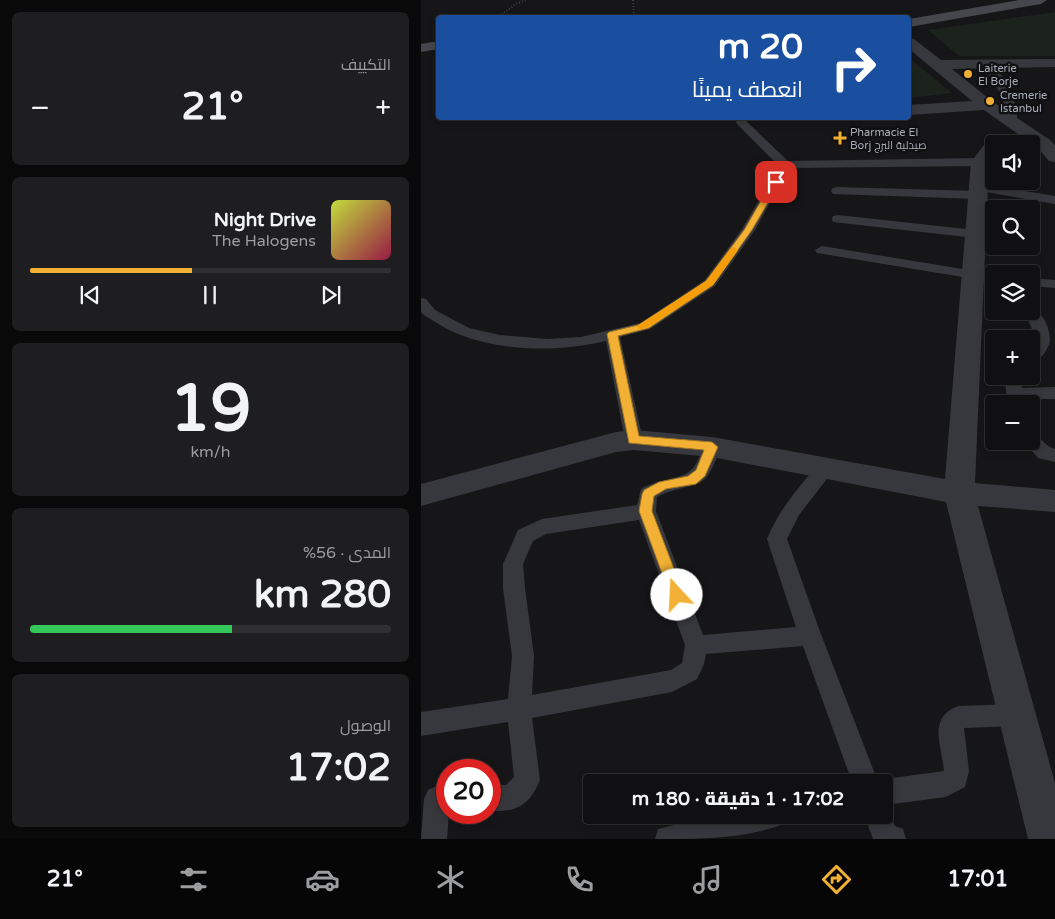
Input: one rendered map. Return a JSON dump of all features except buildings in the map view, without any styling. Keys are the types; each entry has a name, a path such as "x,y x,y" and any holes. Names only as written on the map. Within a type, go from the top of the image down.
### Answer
{"main road":[{"path":"911,23 1041,0"},
{"path":"421,48 436,46"}],"street":[{"path":"911,44 987,105 1051,150"},
{"path":"937,65 1055,64"},
{"path":"911,110 987,105"},
{"path":"1004,135 1012,122"},
{"path":"985,167 975,234 983,276 959,493 1017,715 1044,776 1044,839"},
{"path":"421,494 616,442 633,440 712,447 959,493 1053,504"}],"lane":[{"path":"987,65 1009,96 1012,122"},
{"path":"741,122 785,165 985,167"},
{"path":"421,302 430,313 464,331 500,340 548,344 581,342 645,326 710,283 748,230 785,165"},
{"path":"837,190 985,167"},
{"path":"1034,190 1055,200"},
{"path":"838,219 975,234"},
{"path":"822,250 983,276"},
{"path":"1040,283 1055,284"},
{"path":"1038,320 1048,331 1040,346"},
{"path":"612,334 633,440"},
{"path":"1040,395 1055,393"},
{"path":"421,724 519,709 672,681 683,677 693,667 696,645 646,511 648,494 663,485 691,480 701,473 712,447"},
{"path":"1040,449 1044,453 1055,456"},
{"path":"827,467 797,503 781,528 777,539 799,608 812,636 862,774"},
{"path":"501,798 509,798 521,790 527,780 519,709 523,656 514,588 513,564 525,536 542,527 646,511"},
{"path":"696,645 812,636"},
{"path":"893,791 946,784 956,778 957,764 951,739 951,725 958,717 1017,715"},
{"path":"434,839 435,801"},
{"path":"669,839 735,824"},
{"path":"881,824 885,835 893,839"}],"path":[{"path":"501,15 517,3 527,0"},
{"path":"633,0 634,15"}],"shaded area":[{"path":"1055,12 1055,56 959,56 928,30"},
{"path":"911,60 952,93 911,98"}],"slow traffic":[{"path":"642,327 710,283 734,250"}],"place":[{"name":"Laiterie El Borje","path":"968,74"},
{"name":"Cremerie Istanbul","path":"990,101"},
{"name":"Pharmacie El Borj صيدلية البرج","path":"840,138"}],"route":[{"path":"677,595 646,511 648,494 663,485 691,480 701,473 712,447 633,440 612,334 645,326 710,283 748,230 776,182"}]}
